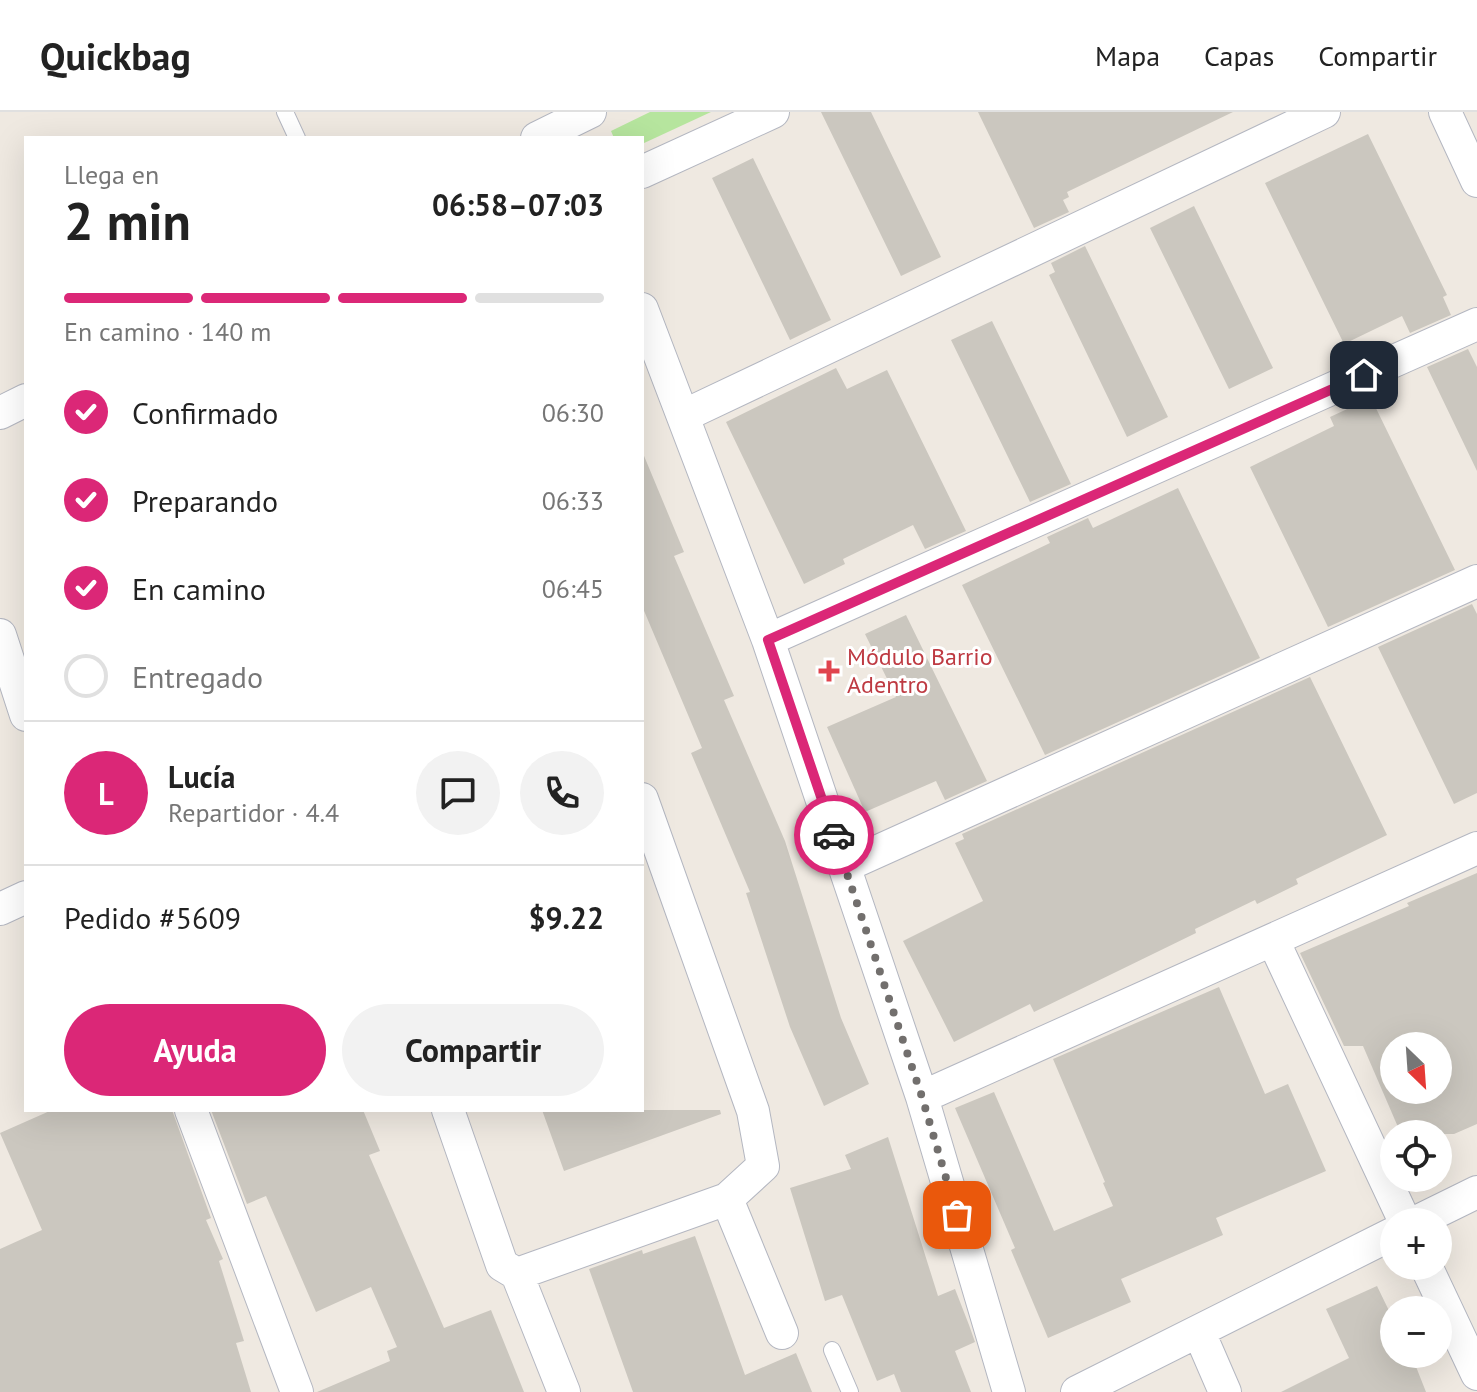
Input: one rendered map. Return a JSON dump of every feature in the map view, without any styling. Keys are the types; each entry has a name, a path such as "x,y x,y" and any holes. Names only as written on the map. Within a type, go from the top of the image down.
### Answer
{"street":[{"path":"644,171 773,112"},
{"path":"683,416 1324,112"},
{"path":"1445,112 1477,181"},
{"path":"543,136 579,124"},
{"path":"644,314 768,640 845,866 922,1097 1009,1392"},
{"path":"768,640 1477,324"},
{"path":"0,413 24,401"},
{"path":"845,866 1477,581"},
{"path":"0,635 24,709"},
{"path":"517,1274 727,1199 763,1166 753,1111 644,805"},
{"path":"922,1097 1477,848"},
{"path":"0,909 24,898"},
{"path":"1273,940 1398,1208"},
{"path":"192,1112 297,1392"},
{"path":"449,1112 502,1265 517,1274 564,1392"},
{"path":"1444,1208 1477,1192"},
{"path":"727,1199 782,1333"},
{"path":"1077,1392 1380,1240"},
{"path":"1433,1280 1477,1374"},
{"path":"1199,1332 1225,1392"}],"lane":[{"path":"285,112 296,136"},
{"path":"832,1350 850,1392"}],"green space":[{"path":"650,112 711,112 644,143 644,136 613,136 611,131"}],"building":[{"path":"821,112 871,112 941,257 901,276"},
{"path":"978,112 1233,112 1067,192 1069,197 1063,200 1069,212 1034,228"},
{"path":"1368,134 1447,295 1443,297 1451,315 1410,333 1402,316 1344,344 1265,183"},
{"path":"753,158 831,320 790,340 712,178"},
{"path":"1194,206 1273,368 1229,389 1150,228"},
{"path":"1085,246 1168,417 1127,437 1049,275 1055,272 1051,263"},
{"path":"992,321 1071,484 1030,502 951,340"},
{"path":"1468,349 1477,367 1477,471 1427,367"},
{"path":"836,368 847,389 887,370 966,531 925,549 913,525 843,559 845,564 804,584 726,422"},
{"path":"1371,398 1455,570 1328,627 1250,467 1334,426 1330,417"},
{"path":"644,456 684,552 674,556 734,696 724,700 785,841 841,1018 869,1084 824,1106 790,1027 746,893 750,892 691,753 702,748 644,611"},
{"path":"1178,488 1260,658 1045,755 962,585 1050,543 1047,537 1088,518 1093,528"},
{"path":"1472,604 1477,614 1477,793 1454,804 1378,647"},
{"path":"906,615 987,781 945,800 936,781 865,812 827,727 896,697 865,634"},
{"path":"1310,677 1387,835 1296,879 1298,884 1257,904 1255,900 1195,929 1196,933 1034,1012 1030,1004 954,1042 903,941 983,901 955,843 964,839 962,834"},
{"path":"1477,873 1477,1124 1454,1134 1452,1120 1395,1120 1388,1104 1452,1104 1452,1032 1380,1032 1380,1085 1363,1046 1344,1046 1300,953 1409,906 1407,903"},
{"path":"1219,987 1265,1094 1288,1084 1326,1171 1216,1218 1223,1235 1121,1279 1131,1302 1048,1338 1011,1250 1015,1248 955,1108 994,1092 1054,1231 1113,1206 1053,1059"},
{"path":"720,1110 721,1114 564,1171 543,1112"},
{"path":"47,1112 173,1112 211,1218 206,1220 223,1259 219,1261 244,1341 236,1343 251,1392 0,1392 0,1249 42,1230 0,1133"},
{"path":"212,1112 364,1112 380,1151 369,1155 444,1328 491,1310 524,1392 317,1392 390,1361 387,1351 397,1347 371,1287 316,1312 266,1196 247,1204"},
{"path":"888,1137 938,1296 955,1289 975,1342 955,1351 971,1392 901,1392 894,1374 877,1381 842,1295 825,1301 790,1188 851,1169 845,1155"},
{"path":"695,1236 745,1375 796,1353 812,1392 633,1392 589,1269"},
{"path":"1377,1286 1382,1296 1380,1368 1417,1368 1426,1392 1281,1392 1349,1358 1326,1309"}],"way so far":[{"path":"834,835 922,1097 957,1215"}],"place":[{"name":"Módulo Barrio Adentro","path":"829,671"}],"route":[{"path":"834,835 768,640 1364,375"}]}
